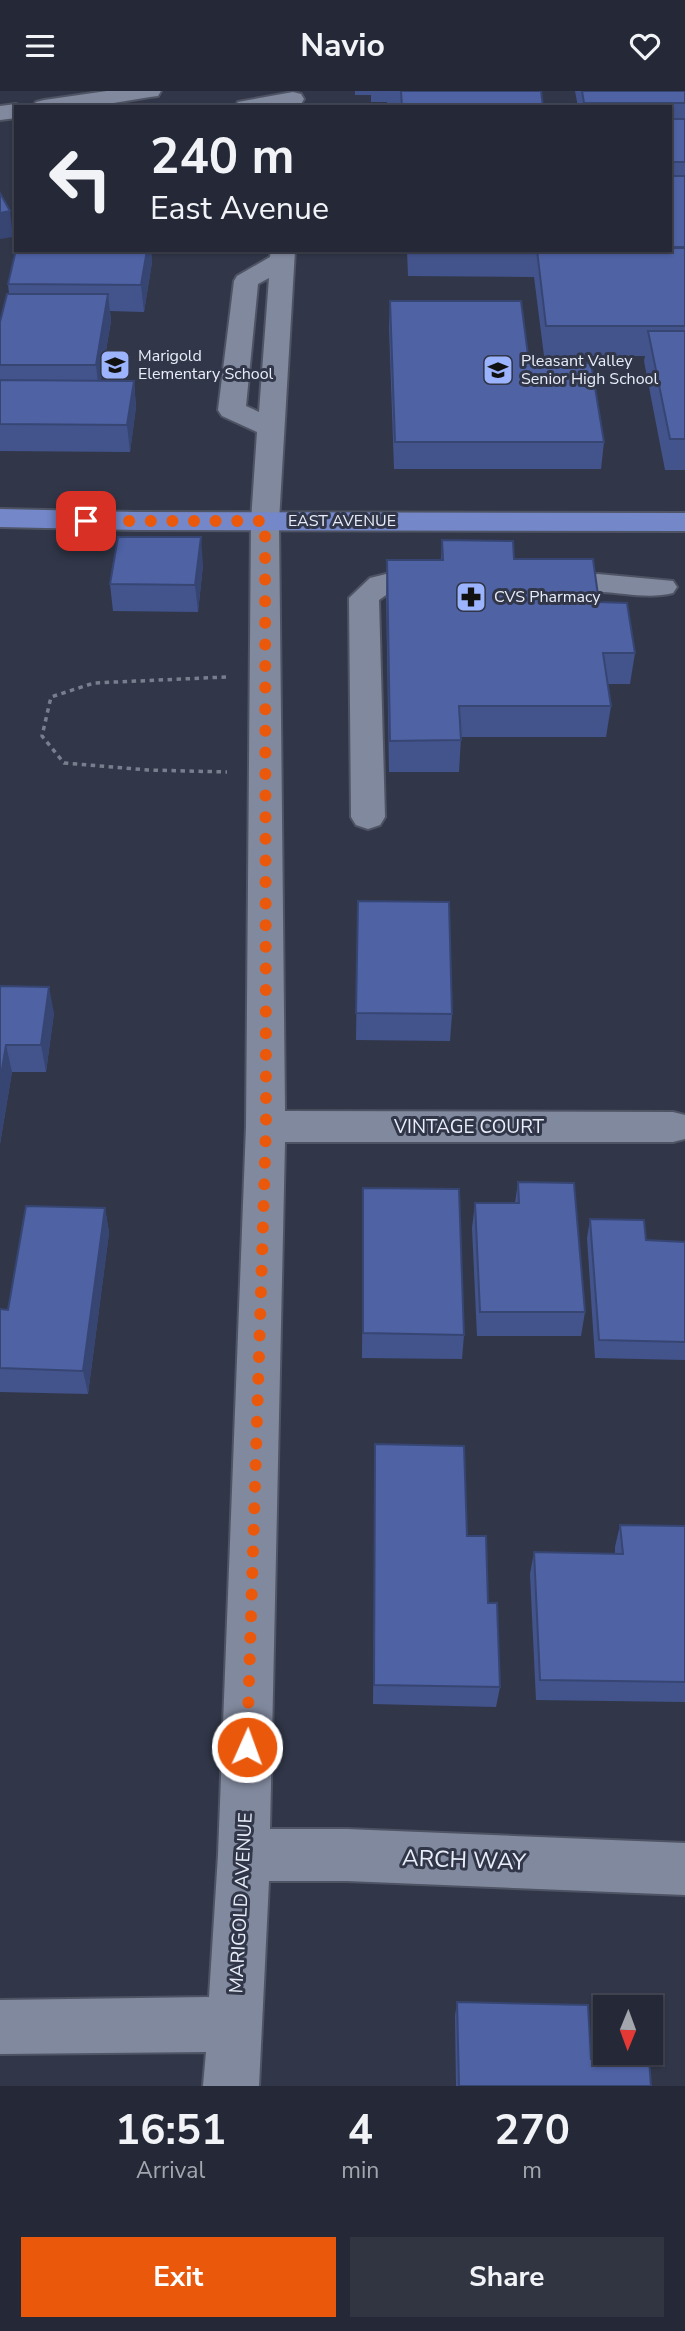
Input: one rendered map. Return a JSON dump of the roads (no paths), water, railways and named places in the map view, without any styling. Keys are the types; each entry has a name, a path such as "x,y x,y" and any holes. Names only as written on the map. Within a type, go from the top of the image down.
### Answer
{"main road":[{"name":"EAST AVENUE","path":"0,518 685,523"}],"street":[{"path":"57,105 150,91"},
{"path":"258,105 293,99"},
{"path":"271,428 232,410 246,281 283,256"},
{"name":"MARIGOLD AVENUE","path":"231,2086 244,1855 266,1126 265,521 283,256"},
{"path":"369,817 364,598 373,586 388,580 441,586"},
{"path":"511,585 598,583 662,587"},
{"name":"VINTAGE COURT","path":"266,1126 673,1127"},
{"name":"ARCH WAY","path":"244,1855 347,1855 685,1868"},
{"path":"0,2027 236,2024"}],"place":[{"name":"Marigold Elementary School","path":"115,365"},
{"name":"Pleasant Valley Senior High School","path":"498,370"},
{"name":"CVS Pharmacy","path":"471,597"}]}
